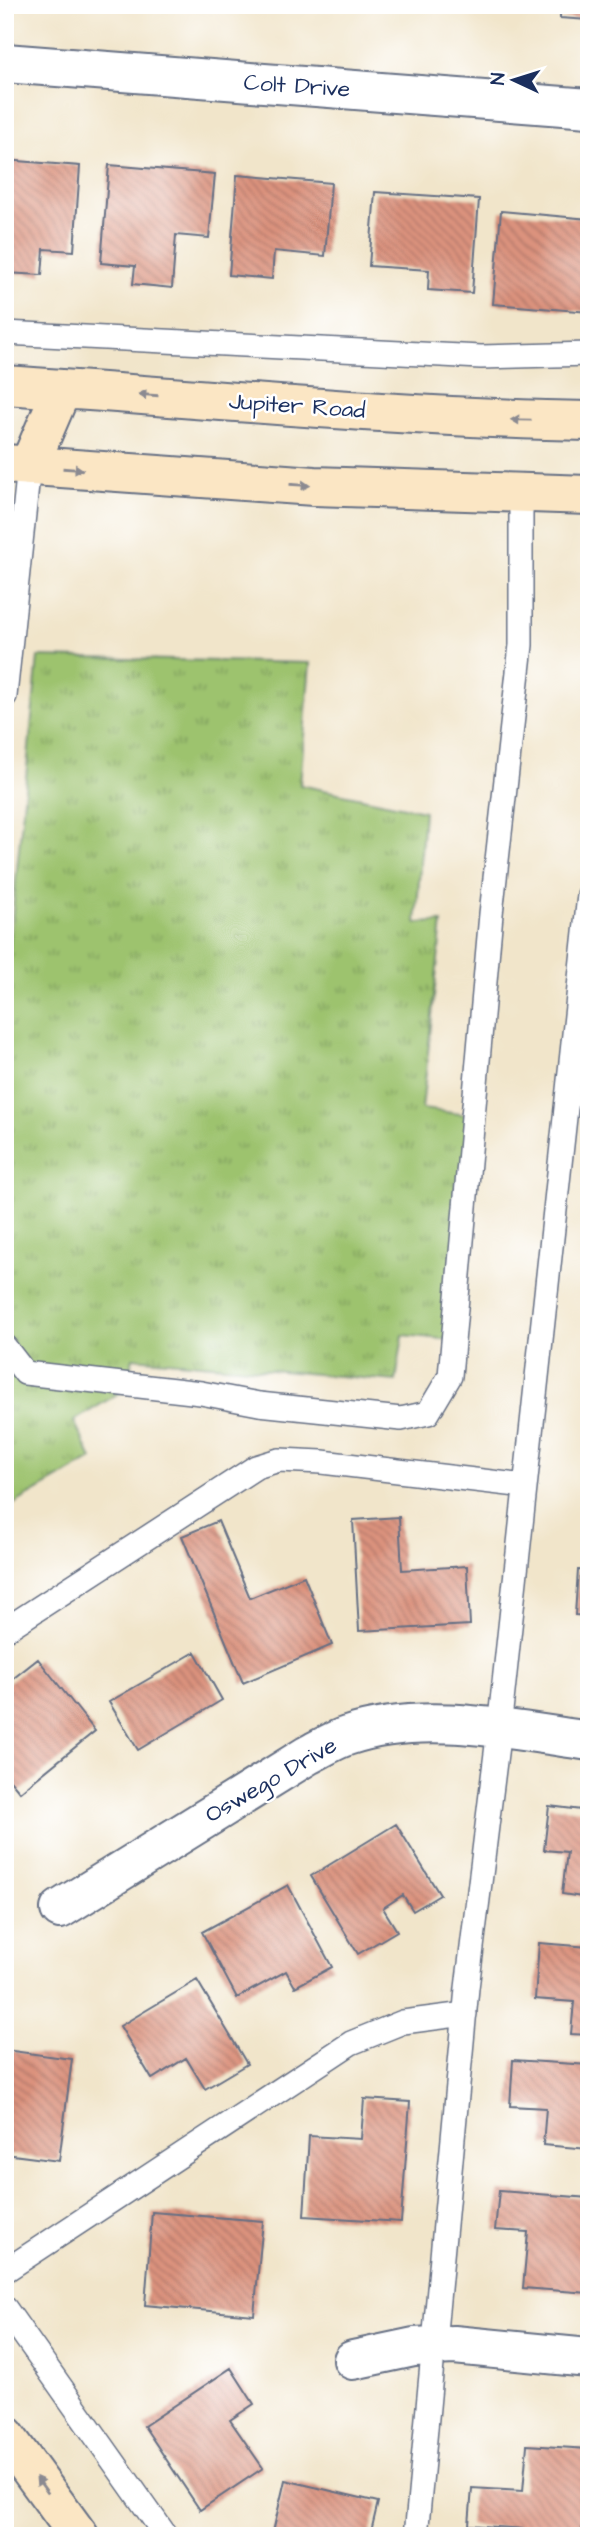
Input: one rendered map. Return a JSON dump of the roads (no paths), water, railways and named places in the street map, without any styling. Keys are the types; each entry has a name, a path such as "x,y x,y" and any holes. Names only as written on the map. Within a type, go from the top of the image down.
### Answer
{"main road":[{"name":"Jupiter Road","path":"5,385 323,409 498,419 589,421"},
{"path":"62,389 17,465 314,486 589,495"},
{"path":"5,2435 79,2536"}],"street":[{"name":"Colt Drive","path":"5,63 589,108"},
{"name":"Oswego Drive","path":"60,1909 308,1755 346,1736 402,1724 499,1729 589,1741"},
{"path":"354,2360 414,2347 454,2345 589,2358"}],"lane":[{"path":"5,333 481,357 589,354"},
{"path":"5,696 17,465"},
{"path":"5,1348 24,1373 201,1393 259,1404 401,1419 428,1413 450,1376 491,914 521,645 521,494"},
{"path":"416,2536 465,2014 499,1729 589,895"},
{"path":"5,1630 256,1467 279,1460 322,1462 525,1486"},
{"path":"5,2271 351,2043 403,2022 465,2014"},
{"path":"5,2308 166,2536"}]}
